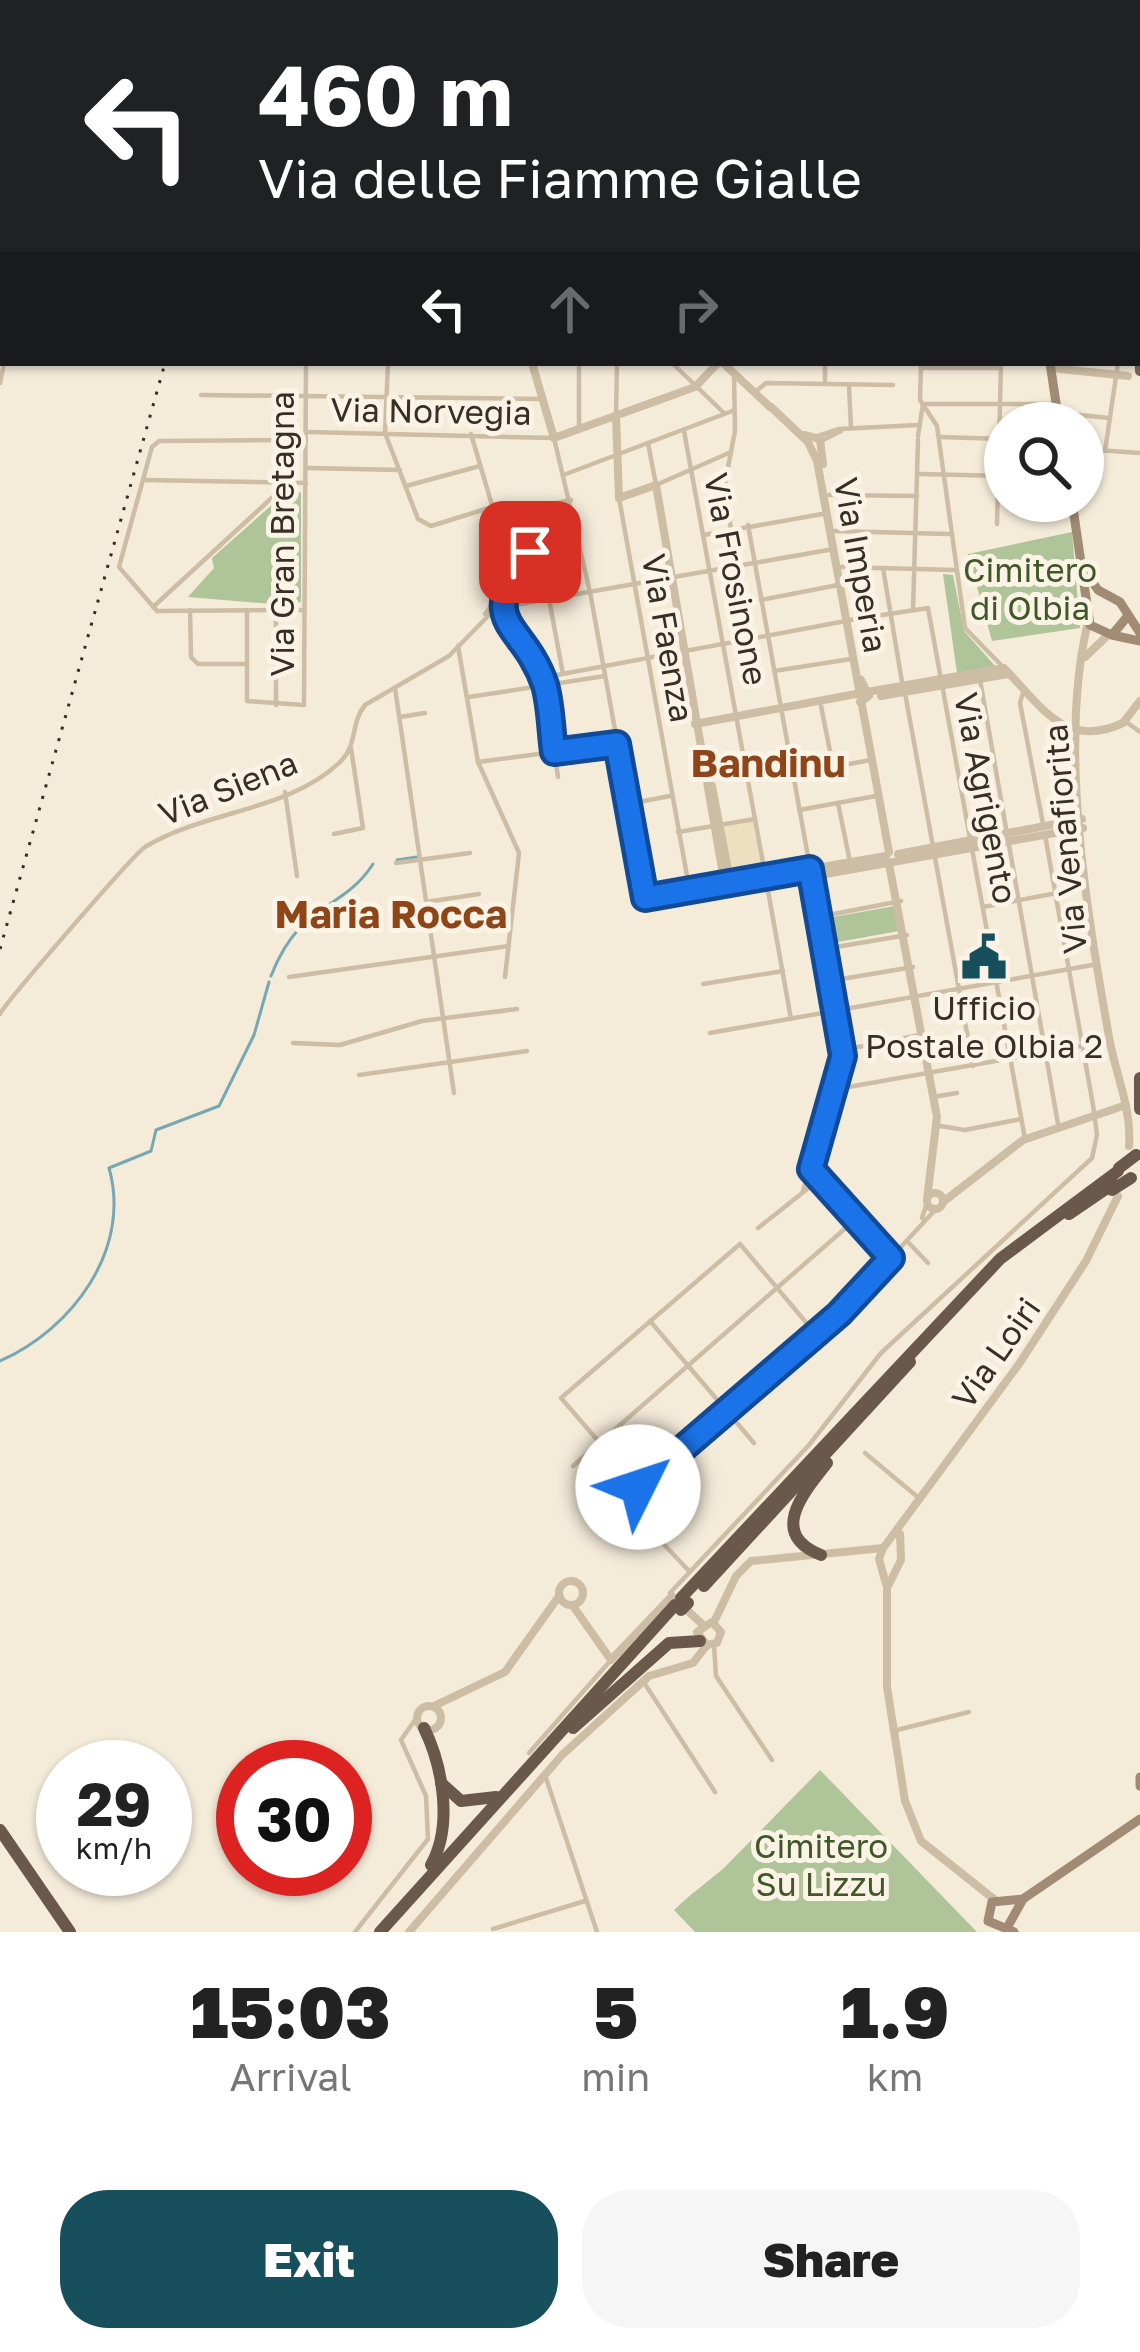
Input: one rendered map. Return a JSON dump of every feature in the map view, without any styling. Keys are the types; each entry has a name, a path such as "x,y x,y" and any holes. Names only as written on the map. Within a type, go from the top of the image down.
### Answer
{"highway":[{"path":"1133,1107 1140,1078"},
{"path":"389,1932 679,1602 978,1290 1127,1170"},
{"path":"380,1932 970,1289 1019,1243 1127,1170"},
{"path":"821,1555 796,1536 792,1511 891,1383"},
{"path":"573,1728 669,1643 707,1644"},
{"path":"416,1892 442,1843 427,1723"},
{"path":"437,1776 450,1794 472,1803 493,1799 511,1785"},
{"path":"0,1830 36,1882"},
{"path":"46,1896 71,1932"},
{"path":"46,1896 71,1932"}],"main road":[{"path":"1050,366 1056,402"},
{"path":"1075,522 1089,617 1109,635 1140,637"},
{"path":"1082,563 1090,582 1120,602 1140,637"},
{"path":"1089,617 1096,601 1111,598"},
{"path":"1109,635 1126,616"},
{"path":"1140,1777 1140,1786"},
{"path":"1016,1920 1002,1900 987,1910 991,1925 1016,1920 1140,1819"}],"street":[{"name":"Via Gran Bretagna","path":"276,705 304,705 306,366"},
{"path":"388,366 386,433 412,509 426,526 492,507"},
{"path":"533,366 566,474 646,902 1082,823"},
{"path":"578,366 579,430"},
{"path":"616,366 616,417"},
{"path":"674,366 724,414"},
{"path":"554,438 695,387 718,366"},
{"name":"Via Imperia","path":"725,366 814,442 829,495 853,659 892,858"},
{"path":"825,366 825,383"},
{"path":"541,678 914,610 921,366"},
{"path":"1000,402 1001,366"},
{"path":"1079,367 1128,374 1109,418 1105,451 1140,453"},
{"path":"731,529 724,488 735,374"},
{"path":"754,393 766,383 893,385"},
{"path":"848,384 848,428"},
{"path":"201,395 542,399"},
{"path":"922,404 984,402"},
{"path":"922,404 938,436 965,628 1057,725 1077,732 1125,721 1139,703"},
{"path":"566,474 735,410"},
{"name":"Via Faenza","path":"616,417 619,497 690,894"},
{"path":"1104,418 1109,418"},
{"path":"814,442 848,428 918,425"},
{"name":"Via Frosinone","path":"684,430 791,1019"},
{"name":"Via Norvegia","path":"145,480 152,446 159,441 386,433 554,438"},
{"path":"471,434 513,576"},
{"path":"938,436 984,438"},
{"name":"Via Imperia","path":"814,442 940,1126 935,1200"},
{"path":"648,443 728,887"},
{"path":"619,497 692,473 731,452"},
{"path":"406,486 480,466"},
{"path":"306,468 400,470"},
{"path":"919,474 984,476"},
{"path":"305,610 155,609 119,567 145,480 306,483"},
{"path":"155,609 288,483"},
{"path":"829,495 917,496"},
{"path":"495,516 571,500"},
{"path":"558,777 545,686 502,622 499,607 513,576 573,511"},
{"path":"704,535 828,513"},
{"path":"748,526 843,1049 803,1191"},
{"path":"835,531 950,534"},
{"path":"499,607 834,548"},
{"path":"841,567 955,570"},
{"path":"884,568 973,1066"},
{"path":"761,600 840,584"},
{"path":"549,599 563,674"},
{"name":"Via Siena","path":"0,1014 16,988 41,967 142,848 285,792 336,766 351,748 361,710 458,646 499,607"},
{"name":"Via Agrigento","path":"914,610 928,608 1025,1139"},
{"path":"190,610 190,657 198,664 247,664"},
{"path":"247,610 249,705 276,705 276,610"},
{"name":"Via Venafiorita","path":"1089,617 1077,732 1082,823 1109,1041 1133,1107 1127,1170"},
{"path":"479,624 502,622"},
{"path":"1082,670 1090,648 1109,635"},
{"path":"458,646 478,762 519,854 505,977"},
{"path":"774,671 853,659"},
{"path":"698,726 1007,671"},
{"path":"466,697 605,676"},
{"path":"979,676 1058,1124"},
{"path":"395,688 454,1093"},
{"path":"529,1753 611,1660 679,1602 689,1571 809,1445 891,1342 1088,1166 1097,1142 1094,1114 1020,703 1024,689"},
{"path":"781,711 863,696"},
{"path":"821,706 832,766"},
{"path":"400,717 425,712"},
{"path":"1125,721 1140,732"},
{"path":"478,762 617,744"},
{"path":"334,834 363,828 351,748"},
{"path":"792,774 871,760"},
{"path":"285,792 297,877"},
{"path":"799,810 878,795"},
{"path":"628,804 672,796"},
{"path":"838,803 851,865"},
{"path":"678,832 755,818"},
{"path":"396,863 470,853"},
{"path":"982,908 1088,887"},
{"path":"426,902 479,894"},
{"path":"818,916 899,902"},
{"path":"824,949 905,935"},
{"path":"289,977 510,946"},
{"path":"710,1034 1098,964"},
{"path":"830,982 911,967"},
{"path":"703,984 783,971"},
{"path":"293,1043 340,1045 443,1018 517,1009"},
{"path":"843,1049 923,1034"},
{"path":"835,1089 1109,1041"},
{"path":"359,1075 527,1051"},
{"path":"935,1096 957,1093"},
{"name":"Via Imperia","path":"935,1096 935,1200"},
{"path":"815,1333 740,1244 561,1398 638,1487 815,1333 891,1258 935,1200 959,1191 1025,1139 1058,1124 1133,1107"},
{"path":"940,1126 964,1130 1021,1119"},
{"path":"811,1169 891,1258"},
{"name":"Via Loiri","path":"884,1548 1078,1275 1127,1170"},
{"path":"758,1228 820,1179"},
{"path":"573,1466 856,1220"},
{"path":"906,1240 928,1263"},
{"path":"650,1322 754,1443"},
{"path":"865,1453 920,1499"},
{"path":"623,1501 689,1571"},
{"path":"887,1588 901,1552 901,1529"},
{"path":"714,1622 736,1576 751,1561 884,1548 901,1552"},
{"path":"884,1548 881,1564 887,1588 891,1732 915,1831 978,1891 987,1910"},
{"path":"855,1554 897,1566"},
{"path":"427,1723 422,1708 448,1702 505,1672 553,1611 562,1585 572,1581 582,1587 573,1603 553,1611"},
{"path":"559,1596 583,1615 611,1660"},
{"path":"679,1602 702,1624 716,1676 772,1760"},
{"path":"702,1624 714,1622"},
{"path":"409,1932 544,1773 643,1681 657,1671 698,1660 707,1644 722,1635 714,1622"},
{"path":"643,1681 715,1792"},
{"path":"356,1932 428,1839 429,1808 403,1748 406,1730 427,1723 448,1702"},
{"path":"427,1723 434,1706"},
{"path":"891,1732 969,1712"},
{"path":"544,1773 597,1932"},
{"path":"978,1891 1002,1900"},
{"path":"493,1929 586,1900"}],"green space":[{"path":"292,487 301,493 301,601 295,606 188,597 214,568 212,558"},
{"name":"Cimitero di Olbia","path":"1072,532 1080,628 992,641 968,554"},
{"path":"943,574 953,575 964,631 996,667 957,673"},
{"path":"895,906 899,931 827,944 822,919"},
{"name":"Cimitero Su Lizzu","path":"820,1770 977,1932 695,1932 674,1910 724,1868"}],"shaded area":[{"path":"753,821 762,874 734,879 722,827"}],"waterway":[{"path":"397,860 417,857"},
{"path":"271,976 295,934 361,880 373,864"},
{"path":"0,1361 51,1329 90,1283 112,1227 109,1168 151,1151 156,1130 219,1106 254,1035 269,982"}],"railway":[{"path":"0,949 164,366"}],"place":[{"name":"Ufficio Postale Olbia 2","path":"984,957"}],"district":[{"name":"Bandinu","path":"768,763"},
{"name":"Maria Rocca","path":"391,914"}],"route":[{"path":"530,552 507,585 502,603 504,624 545,686 554,752 617,744 645,898 810,869 843,1049 811,1169 891,1258 849,1305 638,1487"}]}
